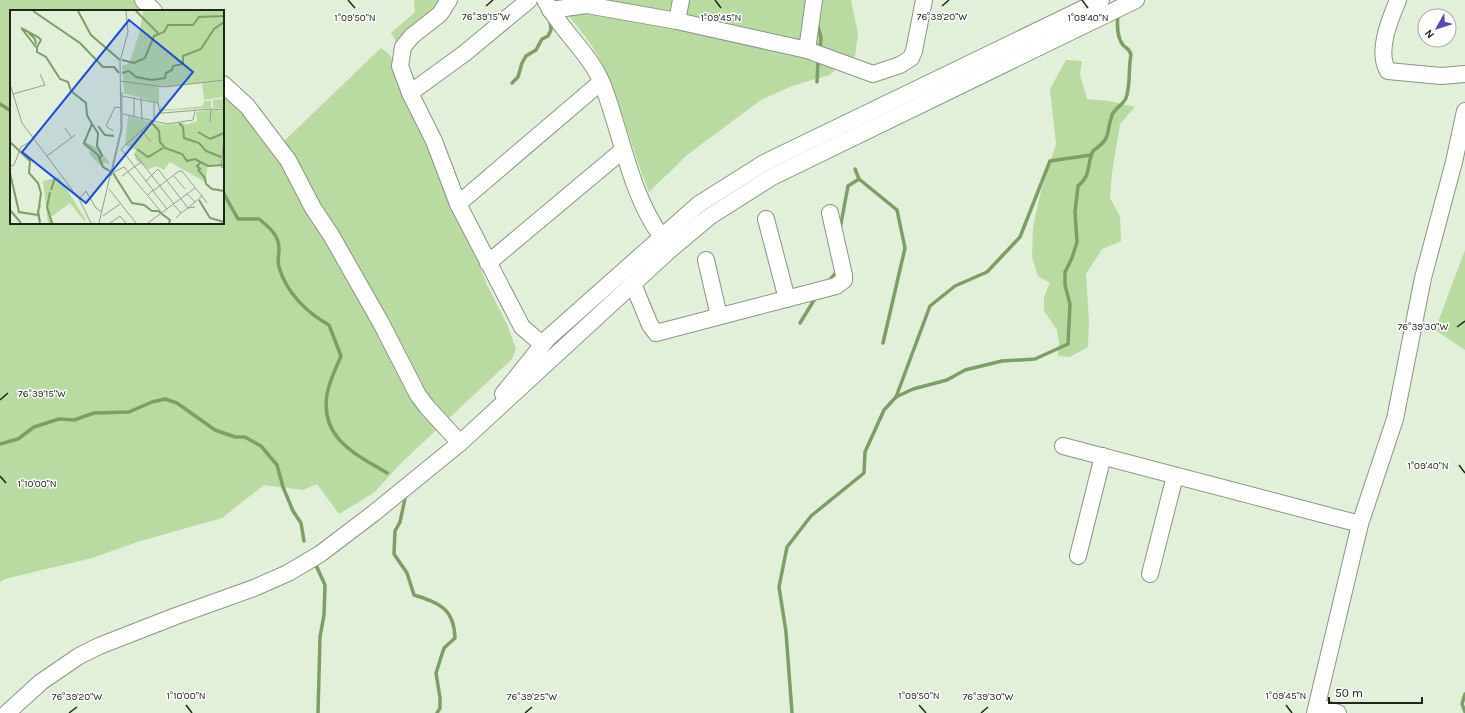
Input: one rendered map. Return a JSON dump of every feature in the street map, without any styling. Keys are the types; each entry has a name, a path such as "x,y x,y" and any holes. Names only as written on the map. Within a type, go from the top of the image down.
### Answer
{"street":[{"path":"143,0 153,10"},
{"path":"449,0 440,14 412,36 403,47 400,66 410,93 434,141 458,204 488,263 522,327 542,344"},
{"path":"410,93 465,53 529,0"},
{"path":"677,21 681,0"},
{"path":"807,50 814,0"},
{"path":"548,5 587,5 677,21 807,50 873,74 894,68 911,58 914,51 924,0"},
{"path":"472,432 542,344 699,204 764,163 1101,0"},
{"path":"7,713 41,682 79,656 99,646 176,616 254,588 288,573 320,554 460,443 633,284 709,217 772,177 1136,0"},
{"path":"1398,0 1384,45 1384,65 1388,71 1441,76 1465,74"},
{"path":"548,5 578,44 601,82 636,190 651,222 662,236"},
{"path":"458,204 601,82"},
{"path":"224,85 252,113 288,160 313,208 331,235 381,323 418,395 460,443"},
{"path":"1338,713 1316,709 1360,524 1395,419 1423,278 1454,162 1465,111"},
{"path":"488,263 623,150"},
{"path":"633,284 650,325 656,333 836,286 844,280 830,213"},
{"path":"766,219 787,299"},
{"path":"706,260 719,316"},
{"path":"1063,446 1360,524"},
{"path":"1078,556 1103,456"},
{"path":"1150,574 1176,476"}],"green space":[{"path":"0,0 134,0 143,10 10,10 10,224 224,224 224,94 261,120 284,141 381,48 389,54 395,65 465,227 487,285 507,324 516,349 512,359 400,464 375,492 339,514 317,484 303,490 264,485 222,518 137,542 92,558 5,579 0,582"},
{"path":"414,0 443,0 397,43 391,33 415,12"},
{"path":"556,0 851,0 858,34 855,56 829,75 792,86 761,100 687,155 649,192 621,110 597,53"},
{"path":"1066,60 1082,61 1080,74 1087,99 1109,101 1135,107 1120,124 1112,173 1110,198 1120,216 1121,241 1102,249 1086,274 1089,321 1088,347 1070,357 1058,356 1059,343 1057,330 1044,311 1044,297 1050,283 1038,276 1032,257 1033,227 1040,195 1056,144 1050,89"},
{"path":"1465,250 1465,350 1435,330"}],"waterway":[{"path":"792,713 786,632 779,587 787,547 811,516 864,473 865,452 884,410 896,397 913,389 947,380 965,370 1002,361 1035,359 1068,344 1070,304 1065,285 1065,272 1072,258 1077,242 1075,212 1078,186 1087,174 1093,151 1106,138 1112,115 1125,100 1128,93 1131,53 1121,42 1118,26 1118,14"},
{"path":"512,83 518,77 522,63 526,56 536,50 542,39 548,36 551,30 550,20"},
{"path":"817,22 821,38 820,50"},
{"path":"817,82 818,60"},
{"path":"0,104 10,110"},
{"path":"896,397 930,306 955,286 987,272 1020,237 1050,161 1091,155"},
{"path":"840,229 848,186 859,179 855,169"},
{"path":"859,179 897,210 905,248 883,343"},
{"path":"224,194 238,219 259,219 273,232 279,244 278,265 287,285 305,308 329,325 341,356 327,394 326,409 329,422 334,433 342,443 352,451 387,473"},
{"path":"829,281 837,271"},
{"path":"800,323 816,297"},
{"path":"0,444 18,439 34,427 59,419 74,420 94,413 129,412 152,402 165,399 177,403 215,430 235,437 245,437 261,446 277,465 283,487 293,511 301,523 304,541"},
{"path":"406,494 400,522 395,531 394,554 407,573 414,595 438,604 444,608 452,620 454,628 455,638 444,648 436,673 440,698 440,708 437,713"},
{"path":"315,563 325,585 324,615 320,637 318,713"},
{"path":"1465,694 1462,704 1465,712"}]}
